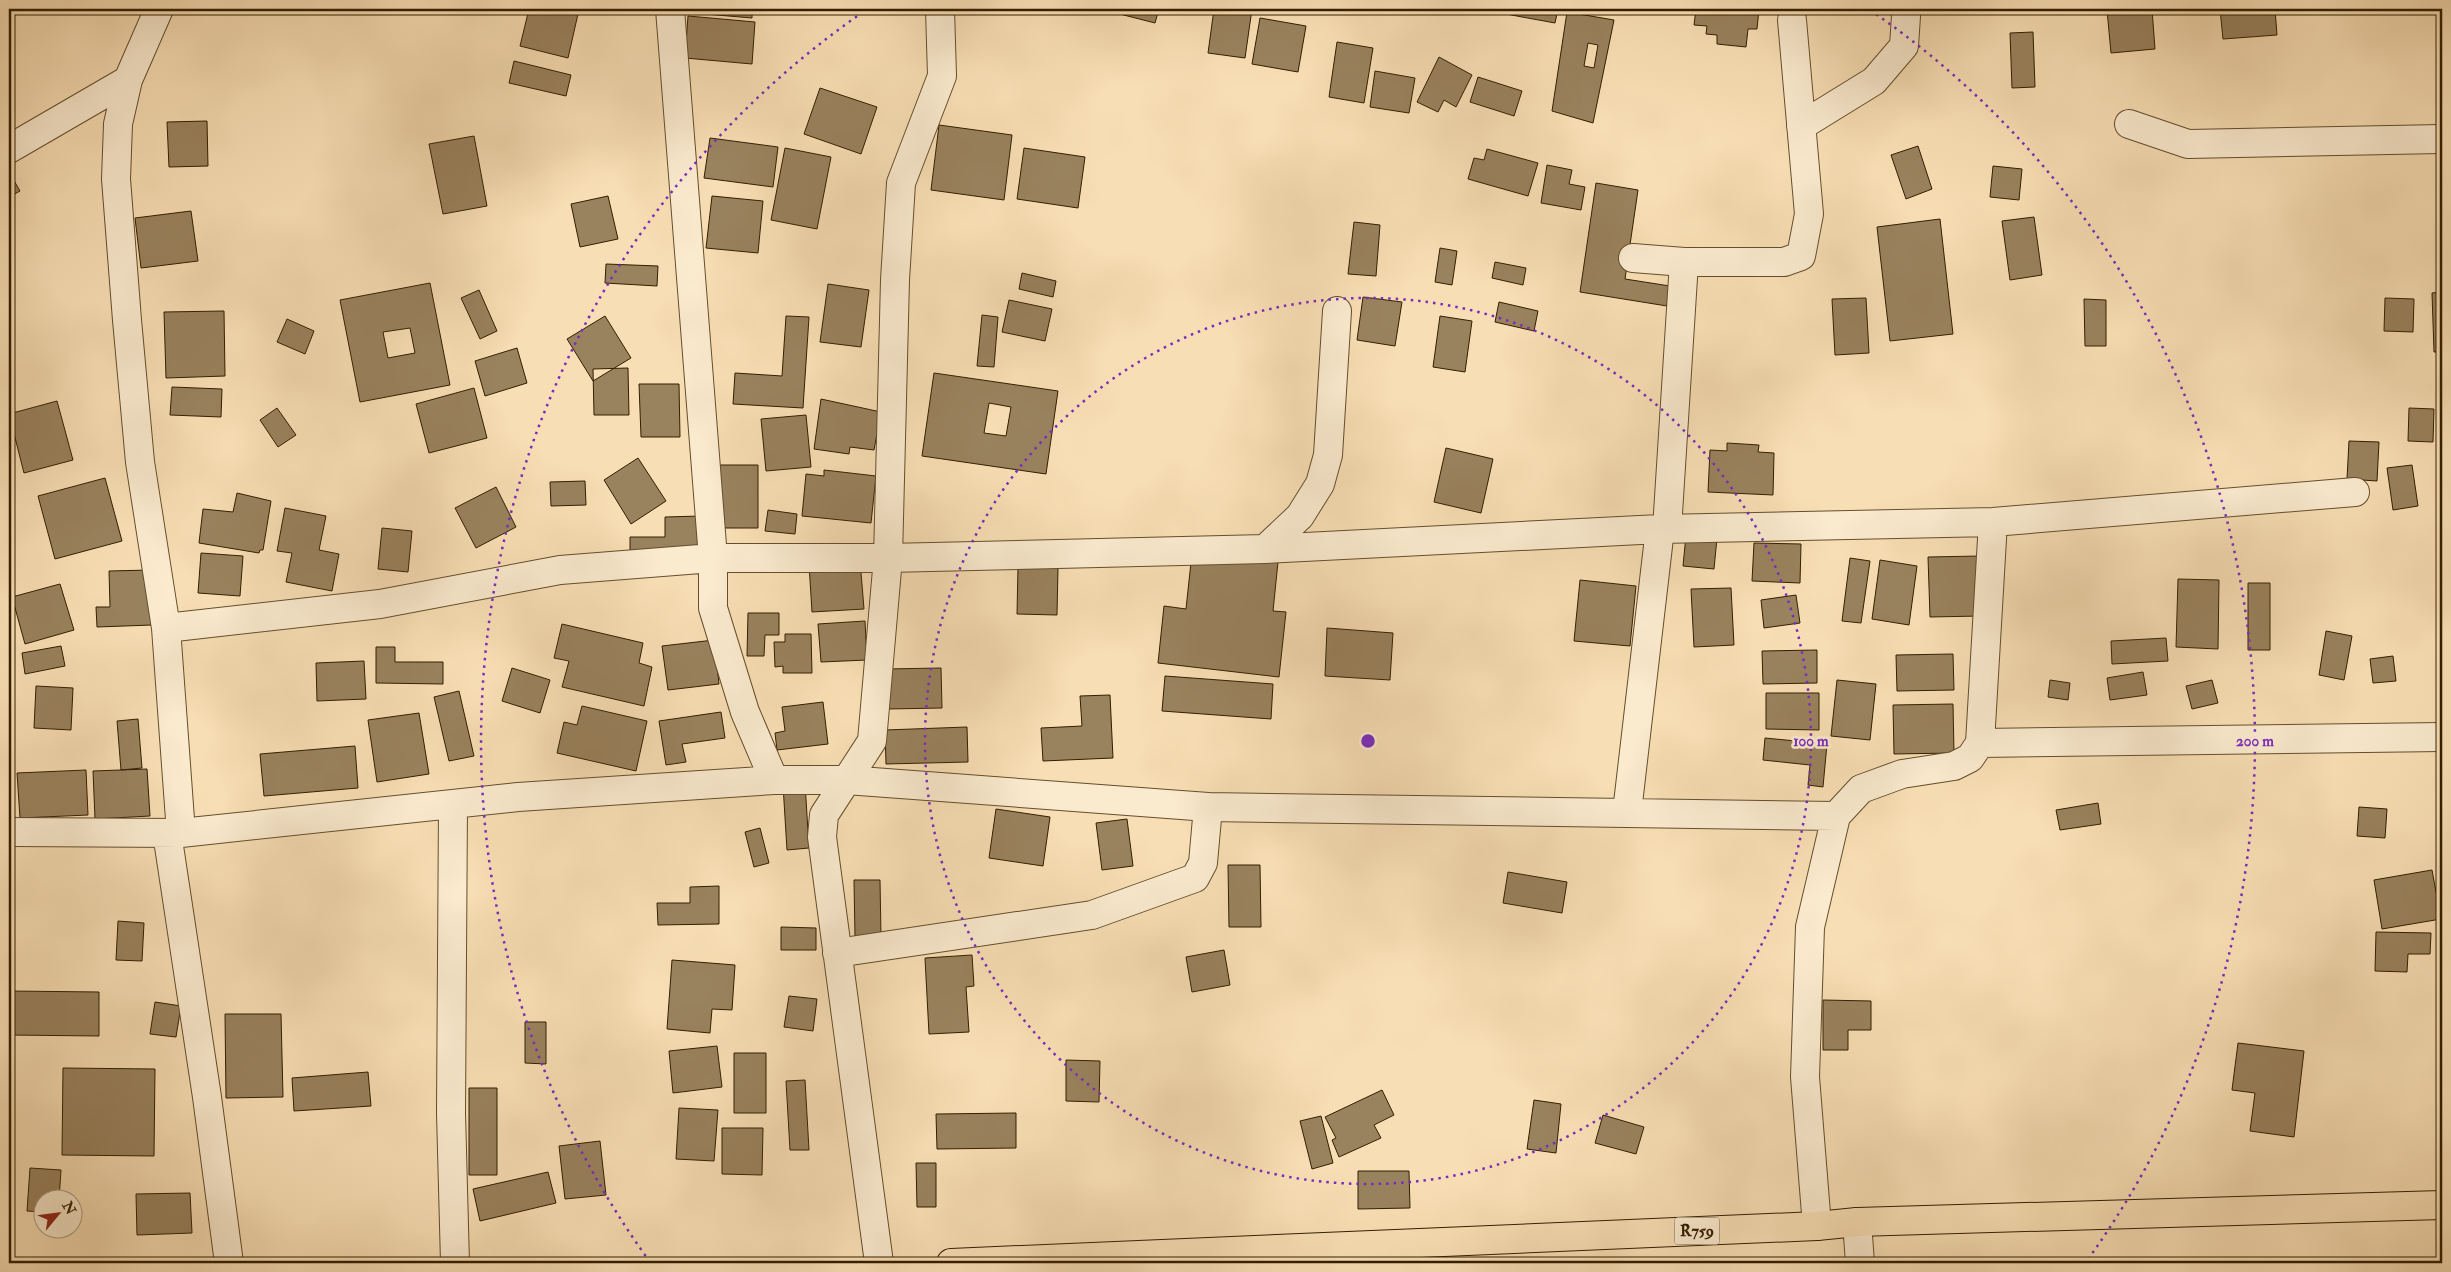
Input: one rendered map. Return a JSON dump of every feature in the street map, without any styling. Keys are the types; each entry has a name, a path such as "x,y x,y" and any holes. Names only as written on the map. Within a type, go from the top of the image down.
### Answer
{"main road":[{"name":"R759","path":"951,1263 1817,1226 1857,1222 2442,1205"}],"street":[{"path":"159,9 128,80 118,124 116,179 126,320 140,462 166,628 174,833 229,1263"},
{"path":"670,9 713,558 713,608 744,712 774,780"},
{"path":"878,1263 822,837 824,815 872,741 888,558 895,280 901,183 942,76 940,9"},
{"path":"1801,126 1874,82 1904,46 1905,9"},
{"path":"1633,258 1684,262 1784,262 1801,256 1809,214 1792,20"},
{"path":"9,149 128,80"},
{"path":"2129,124 2188,144 2442,139"},
{"path":"1627,812 1663,529 1684,262"},
{"path":"1265,549 1300,516 1320,484 1328,455 1337,312"},
{"path":"166,628 380,604 560,570 713,558 888,558 1265,549 1663,529 1993,522 2355,492"},
{"path":"1817,1226 1805,1078 1810,927 1836,816 1861,790 1902,774 1954,766 1970,758 1980,743 1993,522"},
{"path":"1980,743 2442,737"},
{"path":"9,832 174,833 518,798 774,780 846,780 1208,806 1836,816"},
{"path":"453,805 451,1113 455,1263"},
{"path":"837,953 1092,915 1195,878 1203,863 1208,806"},
{"path":"1857,1222 1860,1263"}],"building":[{"path":"529,9 557,9 578,14 568,58 520,46"},
{"path":"705,9 752,9 752,18 705,14"},
{"path":"1100,9 1159,9 1155,23"},
{"path":"1214,9 1252,9 1245,58 1208,53"},
{"path":"1507,9 1558,9 1555,23 1506,14"},
{"path":"1696,9 1759,9 1757,29 1748,29 1746,47 1717,44 1717,35 1706,34 1707,26 1694,25"},
{"path":"2152,9 2155,49 2111,53 2107,10"},
{"path":"2220,9 2275,9 2277,35 2223,39"},
{"path":"1567,12 1614,20 1593,123 1552,111","holes":["1588,43 1598,45 1594,68 1584,66"]},
{"path":"688,16 755,22 752,64 685,58"},
{"path":"1260,18 1306,26 1298,72 1252,64"},
{"path":"2033,32 2035,87 2012,88 2010,33"},
{"path":"1337,42 1373,48 1364,103 1329,97"},
{"path":"1439,57 1472,75 1456,107 1444,100 1438,112 1417,102"},
{"path":"514,61 571,75 566,96 509,83"},
{"path":"1375,71 1415,78 1409,113 1370,107"},
{"path":"1478,77 1522,91 1514,116 1470,102"},
{"path":"820,88 877,107 861,154 804,134"},
{"path":"207,121 208,166 169,167 167,122"},
{"path":"939,125 1012,135 1004,200 931,190"},
{"path":"474,136 487,206 443,214 429,144"},
{"path":"710,138 778,147 773,187 704,178"},
{"path":"1918,146 1932,189 1906,199 1891,155"},
{"path":"785,148 831,157 817,229 771,220"},
{"path":"1024,148 1085,157 1078,208 1017,199"},
{"path":"1487,149 1538,163 1528,196 1468,179 1474,158 1484,160"},
{"path":"1547,165 1572,170 1569,184 1585,187 1581,210 1541,203"},
{"path":"1993,166 2022,169 2019,200 1990,197"},
{"path":"9,172 20,191 9,197"},
{"path":"1596,183 1638,190 1625,279 1670,286 1667,306 1580,292"},
{"path":"608,196 618,239 580,247 571,204"},
{"path":"712,196 763,201 758,253 706,248"},
{"path":"191,211 198,261 141,268 135,218"},
{"path":"2034,217 2042,275 2010,280 2002,221"},
{"path":"1940,219 1953,334 1890,341 1877,227"},
{"path":"1354,222 1380,225 1376,276 1348,274"},
{"path":"1440,248 1457,251 1452,285 1435,282"},
{"path":"1495,262 1526,268 1523,285 1492,278"},
{"path":"606,264 658,266 657,286 605,283"},
{"path":"1022,273 1056,281 1053,297 1019,289"},
{"path":"430,283 450,385 360,402 340,300","holes":["410,328 415,353 388,358 383,332"]},
{"path":"828,284 869,290 861,347 820,342"},
{"path":"479,290 497,331 480,339 461,298"},
{"path":"2442,292 2442,352 2434,352 2432,293"},
{"path":"1363,297 1402,302 1395,346 1357,340"},
{"path":"1866,298 1869,353 1835,355 1832,299"},
{"path":"2385,298 2414,299 2413,332 2384,331"},
{"path":"2084,299 2106,300 2106,346 2085,346"},
{"path":"1009,300 1052,309 1045,341 1002,332"},
{"path":"1499,302 1538,311 1534,331 1495,322"},
{"path":"224,311 225,376 166,378 164,312"},
{"path":"982,315 998,317 994,367 977,366"},
{"path":"605,316 631,358 593,381 567,339"},
{"path":"786,316 809,317 803,408 733,404 735,373 782,376"},
{"path":"1440,316 1472,321 1465,372 1433,367"},
{"path":"287,319 314,331 305,354 277,342"},
{"path":"517,348 527,383 485,396 475,361"},
{"path":"628,368 629,415 594,415 593,369"},
{"path":"934,373 1058,391 1046,474 922,456","holes":["989,403 1011,407 1006,436 984,433"]},
{"path":"639,384 679,384 680,437 641,437"},
{"path":"172,387 222,389 221,417 170,415"},
{"path":"474,388 487,438 429,453 416,404"},
{"path":"821,399 881,412 874,450 850,447 849,454 814,449"},
{"path":"57,401 73,460 24,473 9,414"},
{"path":"277,408 296,435 278,447 260,420"},
{"path":"2409,408 2434,409 2433,442 2408,441"},
{"path":"806,415 811,467 766,471 761,419"},
{"path":"2349,441 2379,442 2377,481 2347,479"},
{"path":"1727,443 1759,445 1758,452 1774,453 1773,495 1708,492 1710,450 1727,451"},
{"path":"1446,448 1493,459 1481,513 1434,502"},
{"path":"638,458 666,501 631,524 604,480"},
{"path":"716,465 758,465 758,528 717,528"},
{"path":"2412,465 2418,506 2393,510 2387,468"},
{"path":"824,470 876,476 871,523 802,516 806,474 824,476"},
{"path":"105,478 122,541 55,559 38,496"},
{"path":"585,481 586,505 551,506 550,482"},
{"path":"496,487 516,527 476,548 455,508"},
{"path":"237,493 271,501 263,550 260,550 259,553 199,543 203,509 233,512"},
{"path":"285,508 326,516 319,550 339,554 332,591 286,582 292,553 277,551"},
{"path":"768,510 797,514 795,534 765,531"},
{"path":"700,516 700,552 630,552 630,537 665,537 665,517"},
{"path":"382,528 412,531 408,572 378,569"},
{"path":"1686,535 1717,538 1714,569 1683,566"},
{"path":"1754,543 1801,544 1800,583 1752,581"},
{"path":"201,553 243,556 240,596 198,593"},
{"path":"1192,553 1278,562 1273,611 1286,612 1279,677 1158,663 1164,606 1186,609"},
{"path":"1980,556 1981,616 1930,617 1928,557"},
{"path":"1850,558 1870,561 1861,623 1842,621"},
{"path":"860,560 864,609 812,612 809,564"},
{"path":"1880,560 1917,566 1909,625 1872,619"},
{"path":"1018,567 1058,568 1057,615 1017,614"},
{"path":"150,570 152,625 97,627 96,607 110,607 109,571"},
{"path":"2178,579 2219,580 2218,649 2176,647"},
{"path":"1580,580 1636,586 1630,646 1574,641"},
{"path":"2248,583 2270,583 2270,650 2248,650"},
{"path":"60,584 74,630 25,644 12,597"},
{"path":"1731,588 1734,645 1694,647 1691,589"},
{"path":"1796,595 1800,623 1764,628 1761,600"},
{"path":"748,613 779,613 779,635 765,635 764,656 747,656"},
{"path":"865,621 867,660 821,662 818,624"},
{"path":"562,624 643,643 639,663 652,667 644,706 562,687 569,661 554,658"},
{"path":"1327,628 1393,633 1390,680 1325,676"},
{"path":"2326,631 2352,636 2344,680 2319,675"},
{"path":"785,634 811,634 812,673 783,673 783,666 775,667 774,642 785,642"},
{"path":"2166,638 2168,661 2112,664 2111,641"},
{"path":"714,640 719,684 668,690 662,646"},
{"path":"61,646 65,666 25,674 22,653"},
{"path":"376,647 395,647 395,662 443,662 443,684 376,683"},
{"path":"1817,650 1817,683 1763,684 1762,651"},
{"path":"1953,654 1954,690 1897,691 1896,655"},
{"path":"2393,656 2396,681 2373,683 2370,659"},
{"path":"364,661 366,699 317,701 316,663"},
{"path":"512,668 550,680 540,713 502,701"},
{"path":"941,668 942,708 887,709 886,669"},
{"path":"2143,672 2147,695 2110,700 2107,678"},
{"path":"1165,676 1273,684 1271,719 1162,711"},
{"path":"1837,680 1876,684 1870,740 1831,736"},
{"path":"2050,680 2070,683 2068,700 2048,697"},
{"path":"2212,680 2218,703 2192,709 2186,686"},
{"path":"36,686 73,688 71,730 34,728"},
{"path":"459,691 474,756 449,761 434,697"},
{"path":"1766,693 1819,693 1819,730 1766,729"},
{"path":"1110,695 1113,758 1043,761 1041,728 1082,726 1080,696"},
{"path":"823,702 828,744 777,750 775,733 785,731 782,707"},
{"path":"1953,704 1954,753 1894,754 1893,705"},
{"path":"582,706 647,721 636,771 557,753 564,722 577,725"},
{"path":"721,712 725,738 682,744 686,762 666,765 659,721"},
{"path":"419,713 429,774 377,782 368,720"},
{"path":"138,719 142,768 121,770 117,721"},
{"path":"967,727 968,762 886,764 885,730"},
{"path":"1765,738 1827,744 1823,787 1808,785 1810,765 1763,760"},
{"path":"355,746 358,788 264,796 260,754"},
{"path":"147,769 150,816 95,819 93,771"},
{"path":"86,770 88,815 20,818 17,773"},
{"path":"805,783 809,848 787,850 783,785"},
{"path":"2098,803 2101,824 2060,830 2056,810"},
{"path":"2359,807 2387,809 2385,838 2357,836"},
{"path":"996,809 1050,817 1043,866 989,858"},
{"path":"1127,819 1133,866 1102,870 1096,823"},
{"path":"760,828 769,863 754,867 745,832"},
{"path":"1228,865 1260,865 1261,927 1229,927"},
{"path":"2432,870 2441,919 2382,929 2374,880"},
{"path":"1508,872 1567,882 1562,913 1503,903"},
{"path":"854,880 880,880 881,937 855,938"},
{"path":"719,886 719,924 658,925 657,903 690,903 690,887"},
{"path":"118,921 144,923 142,961 116,960"},
{"path":"781,927 816,928 816,950 781,950"},
{"path":"2376,932 2431,933 2430,954 2408,954 2407,972 2375,971"},
{"path":"1224,950 1230,985 1192,992 1186,957"},
{"path":"972,955 974,986 966,987 969,1032 929,1034 925,958"},
{"path":"672,960 735,965 732,1010 712,1009 710,1033 667,1029"},
{"path":"9,991 99,992 99,1036 9,1035"},
{"path":"789,996 817,999 813,1031 784,1027"},
{"path":"1823,1000 1871,1001 1871,1030 1848,1030 1848,1050 1823,1050"},
{"path":"155,1002 181,1006 176,1037 150,1034"},
{"path":"225,1014 281,1014 283,1097 226,1098"},
{"path":"525,1022 546,1022 546,1064 525,1063"},
{"path":"2238,1043 2304,1051 2294,1137 2250,1131 2255,1093 2232,1090"},
{"path":"717,1046 722,1087 673,1093 669,1051"},
{"path":"734,1053 766,1053 766,1113 734,1113"},
{"path":"1066,1060 1100,1061 1099,1102 1066,1101"},
{"path":"63,1068 155,1069 154,1156 62,1155"},
{"path":"368,1072 371,1106 294,1111 292,1078"},
{"path":"805,1080 809,1150 790,1150 786,1081"},
{"path":"469,1088 497,1088 497,1175 469,1175"},
{"path":"1382,1090 1394,1115 1374,1125 1381,1138 1339,1157 1332,1140 1336,1138 1325,1117"},
{"path":"1534,1100 1561,1104 1556,1153 1527,1149"},
{"path":"679,1108 718,1110 714,1161 676,1159"},
{"path":"1016,1113 1016,1148 937,1149 936,1114"},
{"path":"1603,1115 1644,1127 1636,1154 1595,1143"},
{"path":"1321,1116 1333,1163 1312,1169 1300,1121"},
{"path":"722,1128 763,1128 762,1175 722,1174"},
{"path":"600,1141 606,1195 565,1199 559,1146"},
{"path":"916,1163 936,1163 936,1207 917,1207"},
{"path":"30,1168 61,1170 60,1190 32,1190 32,1211 27,1211"},
{"path":"1358,1171 1409,1171 1410,1208 1358,1209"},
{"path":"548,1172 556,1203 480,1221 473,1189"},
{"path":"190,1193 192,1233 137,1235 136,1194"}]}
